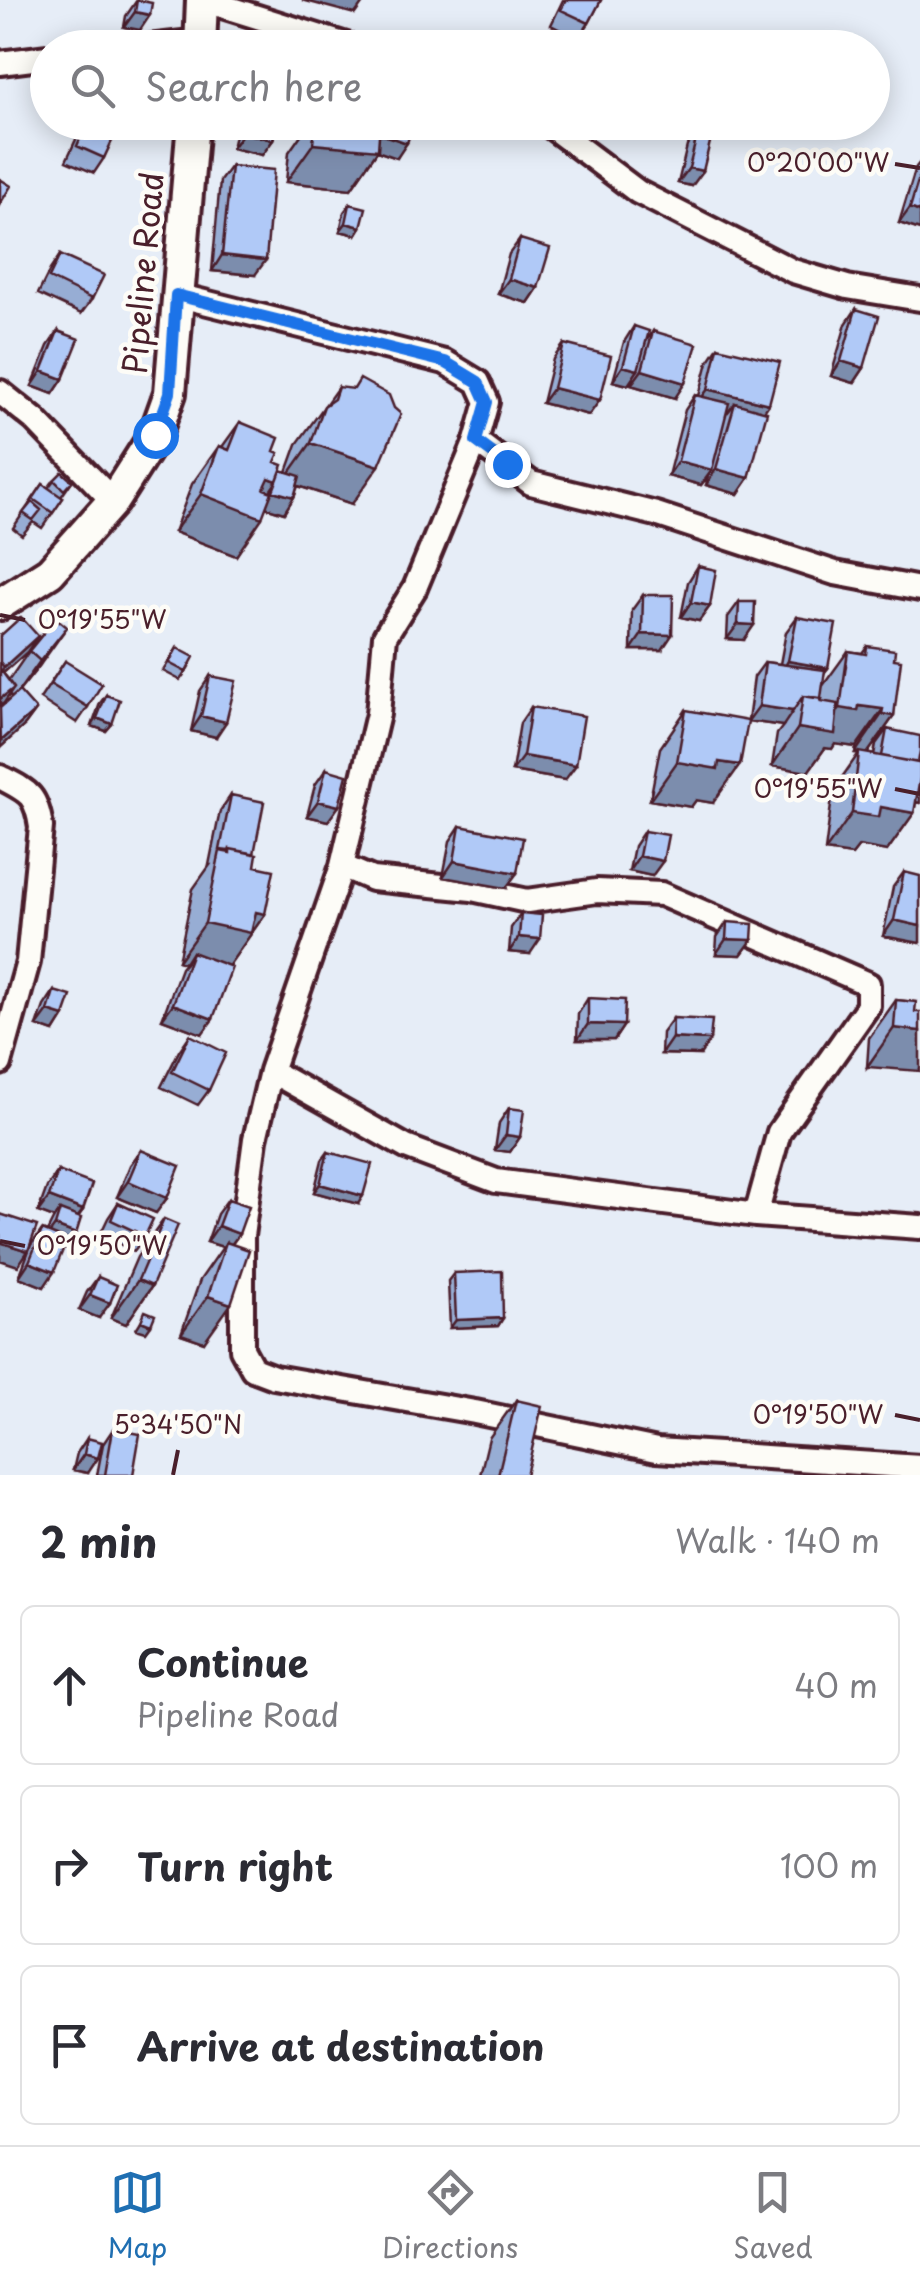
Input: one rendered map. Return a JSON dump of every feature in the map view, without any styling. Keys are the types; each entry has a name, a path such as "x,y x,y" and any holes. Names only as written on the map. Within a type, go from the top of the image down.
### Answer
{"street":[{"path":"201,30 202,0 298,30"},
{"path":"0,63 30,59"},
{"name":"Pipeline Road","path":"0,604 50,572 113,500 155,435 170,393 191,140"},
{"path":"569,140 638,192 793,272 846,287 920,299"},
{"path":"176,295 445,362 478,382 487,402 476,441 415,588 385,636 378,714 342,866 270,1070 255,1139 242,1236 242,1350 253,1368 274,1377 437,1405 656,1450 920,1467"},
{"path":"0,392 36,420 113,500"},
{"path":"476,441 531,483 656,514 835,573 920,589"},
{"path":"0,778 31,794 41,827 28,962 0,1063"},
{"path":"342,866 372,879 472,889 527,902 597,891 661,894 868,984 868,1006 780,1132 756,1215"},
{"path":"270,1070 406,1147 496,1180 756,1215 920,1226"}],"building":[{"path":"137,0 152,3 150,15 135,12"},
{"path":"566,0 601,0 589,23 561,10"},
{"path":"80,140 112,140 104,158 77,146"},
{"path":"313,140 379,140 378,150 313,144"},
{"path":"696,140 711,140 703,171 689,168"},
{"path":"231,166 274,170 266,260 222,255"},
{"path":"920,174 920,212 910,208"},
{"path":"0,179 11,186 0,204"},
{"path":"350,204 366,208 361,227 346,223"},
{"path":"520,239 550,248 538,288 509,279"},
{"path":"60,255 104,275 92,299 49,278"},
{"path":"856,309 879,316 864,368 841,361"},
{"path":"634,326 649,331 638,370 623,366"},
{"path":"58,331 79,339 63,379 42,371"},
{"path":"653,331 697,344 685,383 642,370"},
{"path":"564,344 611,356 600,400 553,388"},
{"path":"718,347 780,362 769,404 708,389"},
{"path":"360,379 389,395 401,414 379,466 311,443 324,406 334,399 338,387 354,389"},
{"path":"695,395 729,403 712,470 678,461"},
{"path":"735,403 767,412 749,478 716,469"},
{"path":"240,422 279,438 275,462 283,465 277,481 269,478 264,489 272,492 262,518 201,494 219,446 229,450"},
{"path":"281,470 300,476 294,497 273,491"},
{"path":"62,472 72,481 64,490 54,480"},
{"path":"43,484 63,498 53,513 33,499"},
{"path":"32,502 41,510 33,520 23,513"},
{"path":"698,566 716,570 710,606 691,602"},
{"path":"643,595 673,595 672,635 642,634"},
{"path":"739,602 755,602 754,625 738,624"},
{"path":"21,617 38,636 4,667 0,662 0,636"},
{"path":"797,617 836,624 828,668 788,661"},
{"path":"56,618 67,627 40,661 29,651"},
{"path":"867,646 895,650 894,659 901,660 894,716 882,714 883,709 840,708 848,651 866,654"},
{"path":"177,648 194,657 186,672 169,663"},
{"path":"65,661 102,684 88,707 50,684"},
{"path":"765,662 825,670 821,698 803,696 793,711 759,706"},
{"path":"0,669 14,688 0,699"},
{"path":"210,676 236,681 226,722 201,716"},
{"path":"19,691 36,710 1,741 0,708"},
{"path":"106,695 120,700 112,724 97,718"},
{"path":"803,696 838,704 835,734 798,728"},
{"path":"531,707 584,716 576,765 523,756"},
{"path":"686,710 748,721 740,765 719,762 718,769 677,762"},
{"path":"887,729 920,736 918,763 882,756"},
{"path":"859,752 920,763 914,813 881,807 879,817 852,813"},
{"path":"326,769 347,775 339,806 318,801"},
{"path":"231,795 264,802 254,854 220,850"},
{"path":"460,826 523,838 517,873 454,861"},
{"path":"644,831 668,835 663,861 639,856"},
{"path":"230,849 257,854 255,866 274,870 265,914 256,912 251,933 205,923 220,851 230,853"},
{"path":"904,872 920,876 920,926 894,920"},
{"path":"521,913 542,915 540,939 519,937"},
{"path":"727,922 753,924 752,940 726,939"},
{"path":"192,952 232,967 213,1019 173,1004"},
{"path":"54,991 71,996 64,1016 48,1011"},
{"path":"588,998 625,1000 624,1025 588,1024"},
{"path":"896,1000 916,1002 920,1031 894,1028"},
{"path":"673,1018 712,1020 710,1040 672,1038"},
{"path":"190,1035 226,1053 209,1090 172,1072"},
{"path":"509,1108 524,1110 520,1137 506,1135"},
{"path":"141,1150 180,1166 167,1198 128,1181"},
{"path":"328,1152 372,1164 363,1196 320,1184"},
{"path":"58,1171 92,1184 83,1210 49,1197"},
{"path":"228,1199 249,1206 239,1234 218,1226"},
{"path":"118,1203 153,1219 145,1236 111,1220"},
{"path":"60,1210 81,1218 76,1234 55,1226"},
{"path":"0,1214 37,1226 28,1251 0,1242"},
{"path":"164,1219 178,1225 152,1286 138,1280"},
{"path":"42,1230 67,1240 54,1272 29,1262"},
{"path":"226,1242 249,1250 231,1304 208,1296"},
{"path":"502,1271 503,1318 456,1320 454,1273"},
{"path":"98,1277 117,1285 110,1303 90,1295"},
{"path":"145,1311 155,1315 151,1325 141,1321"},
{"path":"516,1400 542,1406 526,1475 498,1475"},
{"path":"113,1429 140,1434 133,1475 105,1475"},
{"path":"87,1438 102,1442 98,1458 84,1454"}],"route":[{"path":"155,435 170,393 176,295 445,362 478,382 487,402 476,441 507,464"}]}
